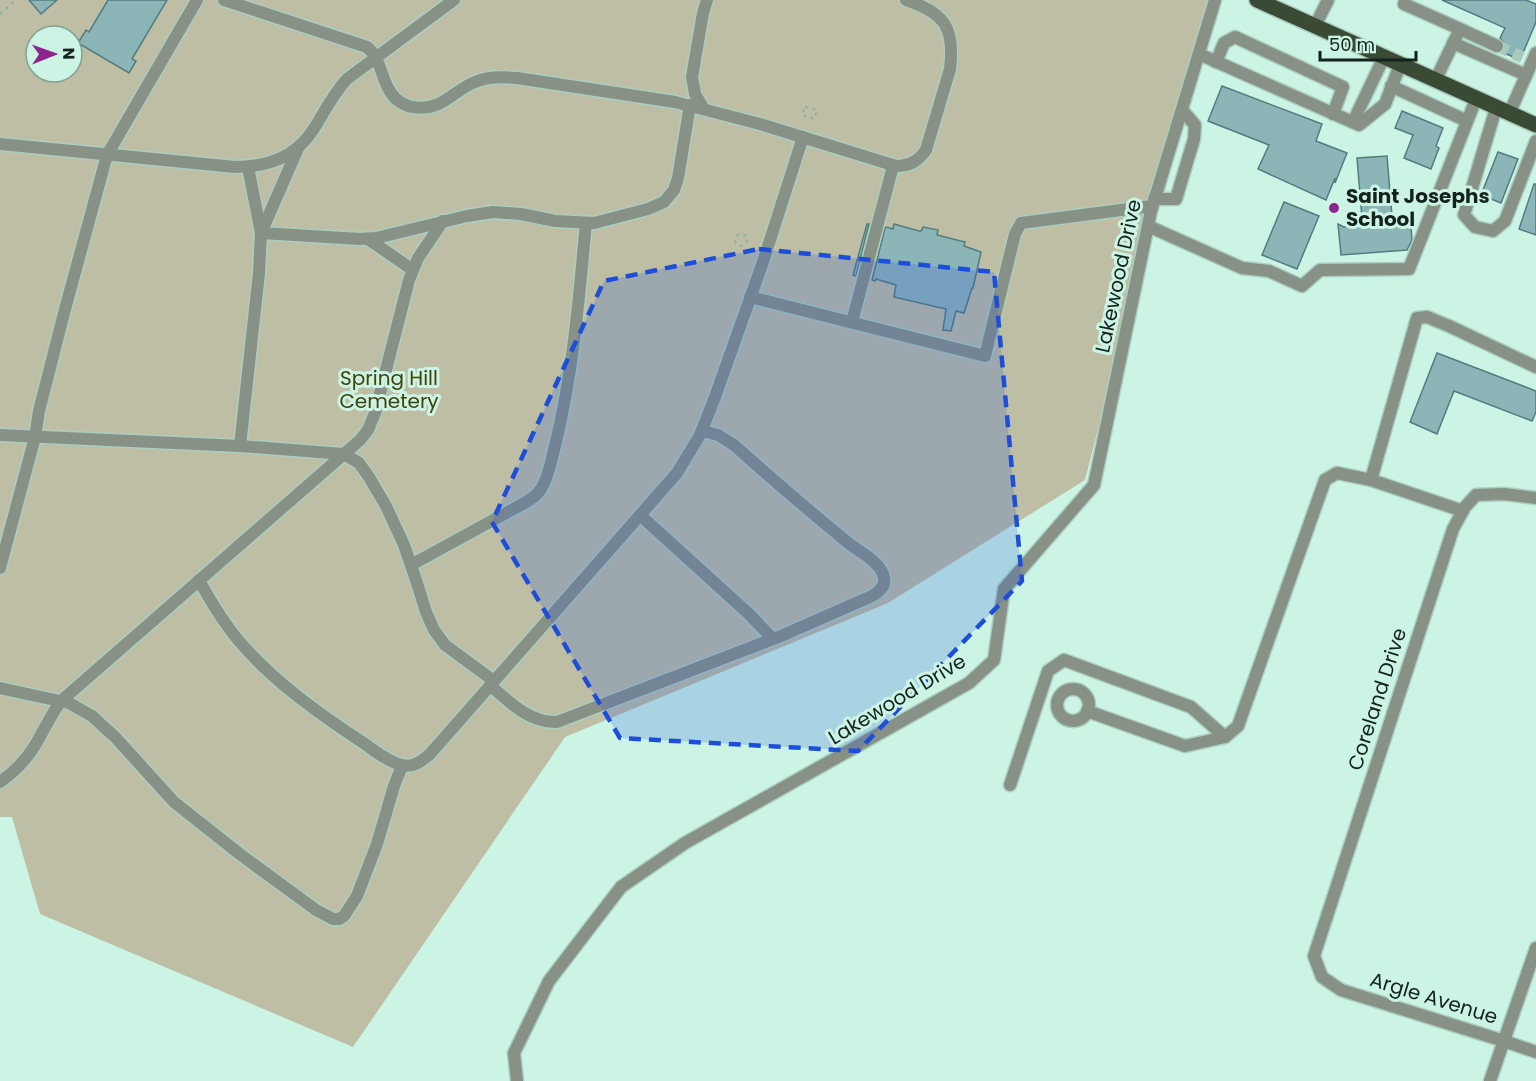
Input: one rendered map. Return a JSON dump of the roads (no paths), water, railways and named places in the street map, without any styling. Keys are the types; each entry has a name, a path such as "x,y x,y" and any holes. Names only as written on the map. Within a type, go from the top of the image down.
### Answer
{"main road":[{"path":"1257,0 1536,125"}],"street":[{"path":"0,567 35,437 39,411 63,313 107,155 198,0"},
{"path":"224,0 363,44 376,57 388,89 395,98 407,106 421,108 442,103 473,83 485,78 500,76 690,105 803,137 893,166 912,164 926,150 951,59 951,37 940,18 932,11 906,0"},
{"path":"0,144 235,167 270,164 294,151 312,133 339,88 347,79 454,0"},
{"path":"704,109 695,94 692,77 707,0"},
{"name":"Lakewood Drive","path":"517,1081 514,1053 549,981 621,887 685,843 969,683 994,660 1004,589 1094,485 1153,202 1215,0"},
{"path":"1315,26 1328,0"},
{"path":"1405,0 1404,4 1497,46"},
{"path":"1435,81 1460,29"},
{"path":"1216,62 1224,43 1235,37 1343,87 1334,114"},
{"path":"1453,43 1526,75"},
{"path":"1199,54 1359,125 1385,104 1400,65"},
{"path":"1353,122 1384,57"},
{"path":"1530,57 1526,75 1503,111 1464,215 1475,227 1493,231 1505,221 1536,141"},
{"path":"1391,86 1467,121"},
{"path":"1148,226 1242,268 1269,272 1302,286 1320,270 1409,269 1476,99"},
{"path":"261,233 368,239 467,216 493,213 521,214 586,223 604,222 648,209 664,202 672,194 678,178 690,105"},
{"path":"750,297 985,356 1016,234 1021,223 1176,199 1194,139 1195,125 1182,110"},
{"path":"199,580 218,614 258,662 297,695 339,727 402,766 421,762 677,473 702,431 750,297 803,137"},
{"path":"261,233 299,146"},
{"path":"852,322 893,166"},
{"path":"240,446 259,273 261,233 248,167"},
{"path":"0,782 19,766 32,750 50,716 61,701 360,440 368,430 375,412 413,270 418,258 443,221"},
{"path":"411,565 519,506 542,489 559,427 569,376 586,223"},
{"path":"368,239 413,270"},
{"path":"1371,480 1417,318 1427,317 1449,326 1536,367"},
{"path":"0,435 240,446 344,454 359,463 386,506 411,565 426,612 434,630 445,645 492,683 515,706 535,719 547,723 557,722 773,639 879,593 884,584 883,574 873,561 847,542 734,445 718,435 702,431"},
{"path":"1087,711 1185,746 1225,737 1238,726 1325,480 1337,473 1371,480 1463,511"},
{"name":"Coreland Drive","path":"1322,977 1314,956 1454,529 1463,511 1476,495 1504,494 1536,498"},
{"path":"640,515 749,614 773,639"},
{"path":"1010,785 1048,671 1064,660 1191,707 1225,737"},
{"path":"0,688 69,703 83,710 116,738 174,802 316,910 333,919 344,916 357,896 377,844 402,766"},
{"path":"1071,689 1081,692 1088,700 1087,711 1081,719 1066,720 1057,709 1058,699 1065,691 1071,689"},
{"path":"1040,696 1058,699"},
{"path":"1490,1081 1536,948"},
{"name":"Argle Avenue","path":"1322,977 1341,990 1536,1052"}],"tunnel":[{"path":"1497,46 1522,57"}],"place":[{"name":"Saint Josephs School","path":"1334,208"}],"park label":[{"name":"Spring Hill Cemetery","path":"389,390"}]}
